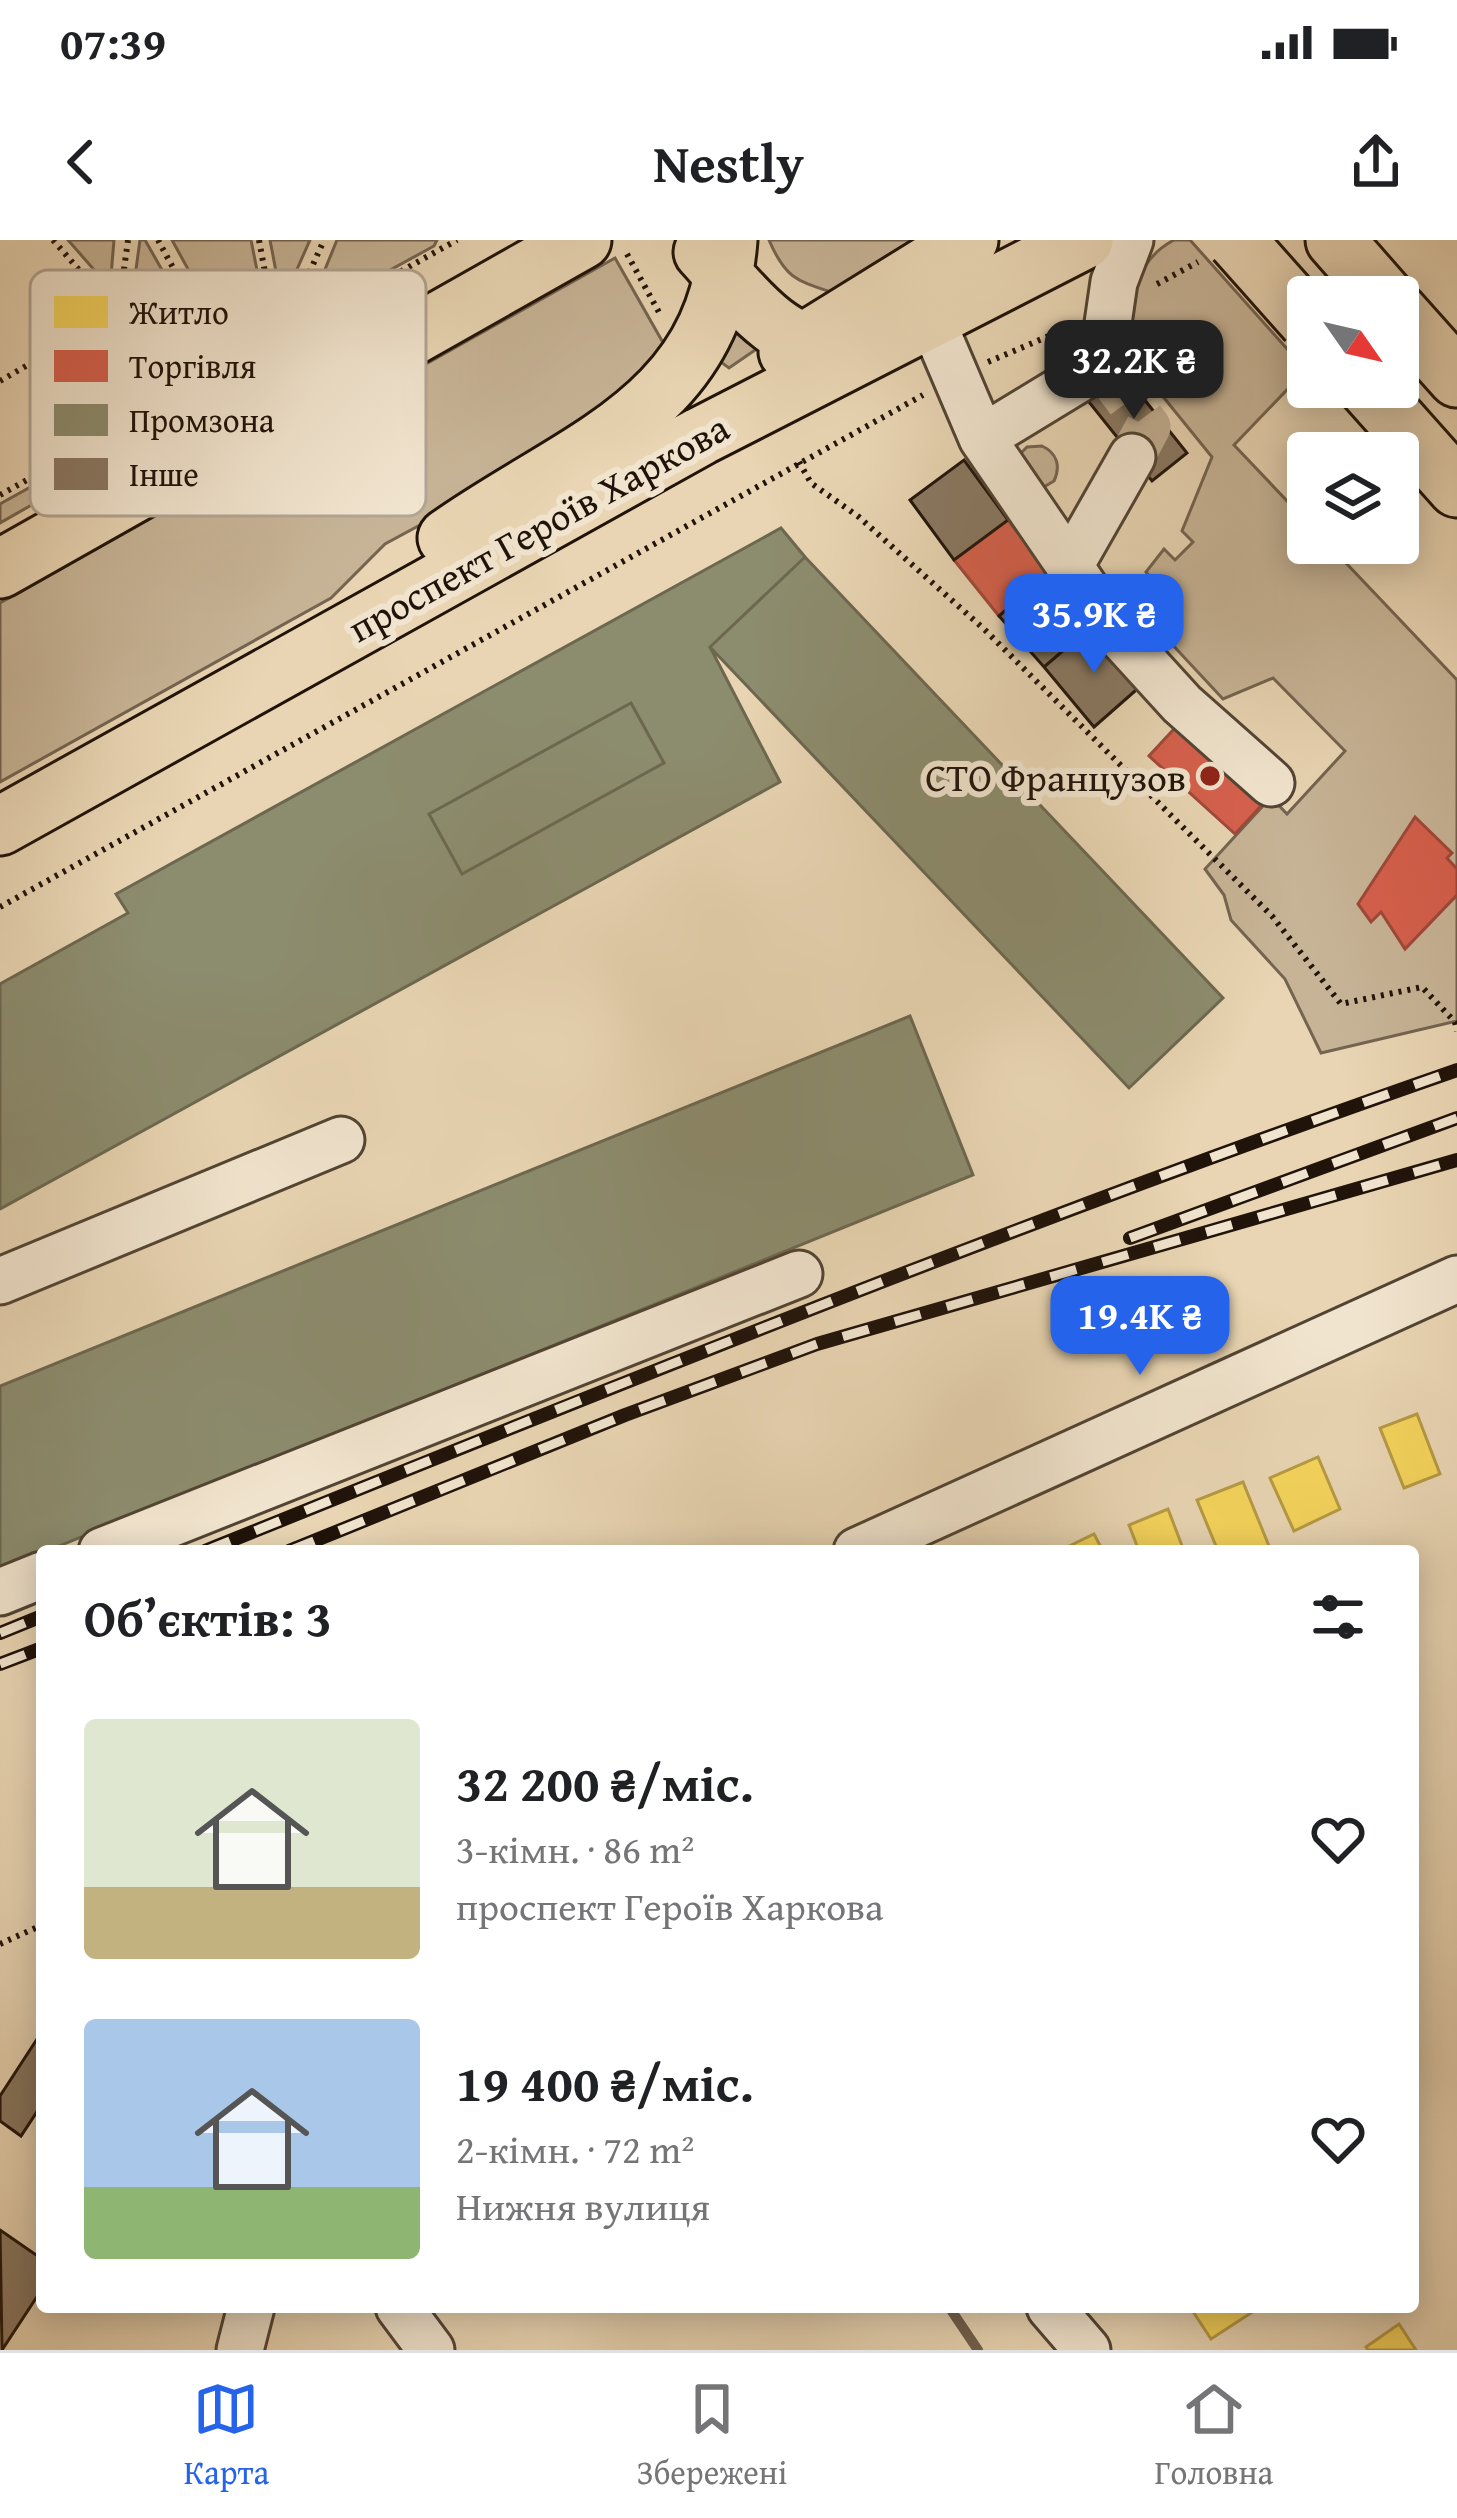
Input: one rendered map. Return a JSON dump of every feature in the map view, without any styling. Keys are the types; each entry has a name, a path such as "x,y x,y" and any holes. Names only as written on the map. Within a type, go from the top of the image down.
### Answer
{"main road":[{"path":"426,325 481,275 506,240"},
{"path":"371,619 456,551 726,394 861,332 969,240"},
{"name":"проспект Героїв Харкова","path":"0,826 701,436 861,332 1084,240"},
{"path":"1334,240 1366,276"},
{"path":"426,332 604,245"},
{"path":"1226,246 1287,302"},
{"path":"717,251 764,317 861,332"},
{"path":"371,619 421,560 447,538 656,401 691,356 717,304 717,251"},
{"path":"1419,335 1457,378"},
{"path":"1386,408 1457,488"},
{"path":"0,568 93,516"}],"street":[{"path":"982,438 1102,365 1108,310 1119,262 1130,240"},
{"path":"861,332 982,438 1110,625 1182,704 1271,783"},
{"path":"1070,566 1132,457"},
{"path":"0,1281 341,1140"},
{"path":"117,1545 799,1274"},
{"path":"869,1545 1457,1279"},
{"path":"0,1592 36,1577"},
{"path":"240,2350 249,2313"},
{"path":"403,2313 431,2350"},
{"path":"1056,2313 1087,2350"}],"path":[{"path":"52,240 79,270"},
{"path":"124,270 128,240"},
{"path":"158,240 174,270"},
{"path":"259,240 265,270"},
{"path":"310,270 324,240"},
{"path":"404,270 457,240"},
{"path":"604,245 666,326"},
{"path":"1108,310 1226,246"},
{"path":"0,381 30,364"},
{"path":"0,907 799,462 811,483 859,517 985,630 1273,916 1341,1004 1422,987 1456,1025"},
{"path":"0,495 30,479"},
{"path":"0,1944 36,1927"}],"shaded area":[{"path":"68,240 114,240 112,270 94,270"},
{"path":"140,240 145,240 162,270 136,270"},
{"path":"172,240 251,240 257,270 188,270"},
{"path":"270,240 310,240 297,270 276,270"},
{"path":"337,240 437,240 390,270 325,270"},
{"path":"769,240 926,240 837,294 795,277"},
{"path":"1174,240 1190,240 1287,349 1287,390 1234,445 1287,501 1287,564 1347,564 1457,680 1457,1021 1321,1053 1285,979 1231,920 1224,895 1205,869 1271,797 1287,814 1345,751 1273,678 1223,699 1155,626 1170,601 1146,572 1164,549 1175,560 1193,542 1182,531 1212,457 1126,351 1136,288 1160,250"},
{"path":"615,258 670,355 542,459 385,544 331,598 0,782 0,603 155,516 426,516 426,364"},
{"path":"736,306 771,339 729,368 710,354"},
{"path":"1042,446 1057,465 1054,481 1042,488 1017,457 1027,447"},
{"path":"30,487 30,506 0,523 0,504"}],"building: Житло":[{"path":"1417,1414 1440,1474 1404,1488 1380,1428"},
{"path":"1318,1457 1340,1509 1294,1531 1270,1478"},
{"path":"1243,1482 1269,1545 1216,1545 1197,1500"},
{"path":"1168,1509 1182,1545 1137,1545 1129,1525"},
{"path":"1094,1534 1100,1545 1071,1545"},
{"path":"1194,2313 1251,2313 1211,2339"},
{"path":"1399,2324 1416,2350 1368,2350 1366,2347"}],"building: Торгівля":[{"path":"1163,331 1182,354 1138,390 1120,368"},
{"path":"1008,520 1049,573 999,616 954,560"},
{"name":"СТО Французов","path":"1185,717 1271,795 1235,834 1149,756"},
{"path":"1415,817 1452,853 1447,858 1457,869 1457,895 1405,949 1381,912 1371,922 1358,904"}],"building: Промзона":[{"path":"781,528 805,557 710,647 780,782 0,1209 0,984 128,913 116,894"},
{"path":"805,557 1223,998 1129,1088 710,647"},
{"path":"631,703 664,763 462,874 429,814"},
{"path":"910,1016 973,1175 62,1545 36,1545 36,1555 0,1570 0,1386"}],"building: Інше":[{"path":"1116,364 1187,453 1152,481 1081,392"},
{"path":"964,460 1008,520 954,560 910,500"},
{"path":"1049,573 1093,625 1044,667 999,616"},
{"path":"1093,625 1143,684 1094,727 1044,667"},
{"path":"36,2041 36,2113 21,2136 0,2121 0,2096"},
{"path":"0,2230 36,2255 36,2298 2,2350"}],"waterway":[{"path":"953,2313 978,2350"}],"tunnel":[{"path":"1102,365 1148,427 1132,457"}],"railway":[{"path":"220,1545 985,1242 1457,1070"},
{"path":"1130,1238 1457,1118"},
{"path":"304,1545 625,1415 817,1344 1457,1160"},
{"path":"0,1633 36,1618"},
{"path":"0,1664 36,1650"}],"place":[{"name":"СТО Французов","path":"1210,776"}]}
